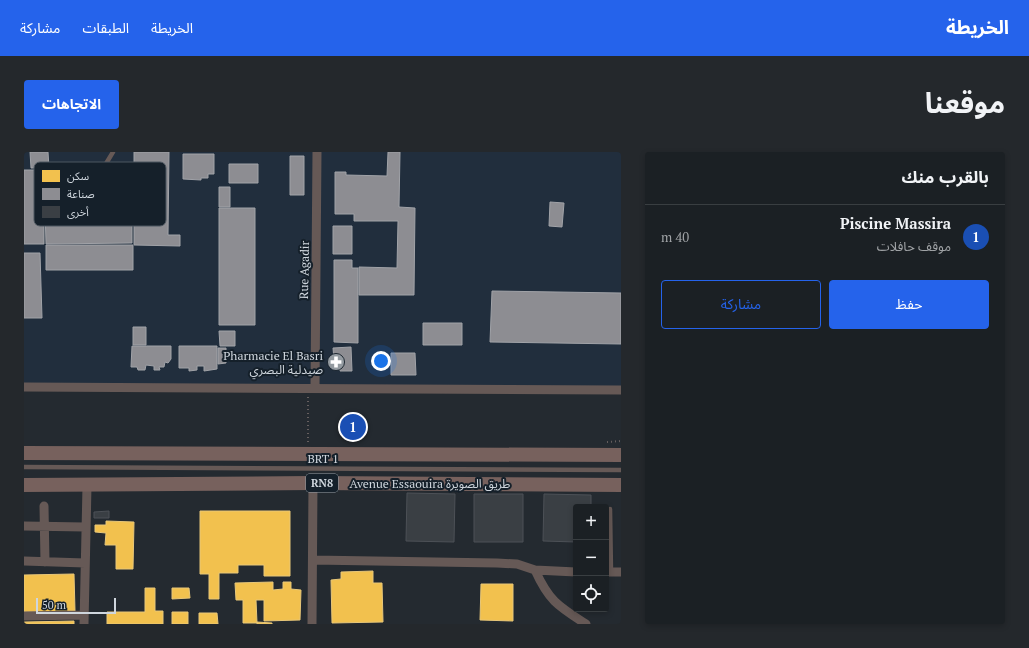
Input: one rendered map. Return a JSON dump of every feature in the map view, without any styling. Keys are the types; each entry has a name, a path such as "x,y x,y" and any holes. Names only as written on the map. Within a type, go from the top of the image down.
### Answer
{"main road":[{"path":"24,453 621,455"},
{"name":"Avenue Essaouira طريق الصويرة","path":"24,485 87,486 313,483 621,485"}],"street":[{"name":"Rue Agadir","path":"311,388 317,152"},
{"path":"24,387 621,390"},
{"path":"312,624 313,483"},
{"path":"24,616 84,620 87,486"},
{"path":"44,506 45,562"},
{"path":"24,526 85,527"},
{"path":"313,560 497,563 518,564 535,570 573,572"},
{"path":"24,561 85,563"},
{"path":"535,570 544,590 551,599 586,624"},
{"path":"609,572 621,572"}],"lane":[{"path":"107,162 113,152"},
{"name":"BRT 1","path":"24,467 621,470"},
{"path":"609,540 610,509"}],"path":[{"path":"308,454 311,388"}],"shaded area":[{"path":"24,152 621,152 621,388 24,384"}],"building: سكن":[{"path":"200,511 290,511 290,576 264,576 264,565 238,565 238,573 219,573 219,599 209,599 209,574 200,574"},
{"path":"106,521 134,522 133,569 116,569 116,545 105,545 106,533 95,532 95,525 106,525"},
{"path":"373,571 373,583 382,583 383,622 332,623 331,580 341,579 341,572"},
{"path":"74,574 75,611 24,612 24,575"},
{"path":"273,582 273,590 283,589 283,582 291,582 291,589 301,590 300,620 264,621 264,600 256,600 257,623 243,623 243,600 236,600 235,583"},
{"path":"481,584 513,584 513,621 480,620"},
{"path":"145,588 155,588 155,611 163,611 163,624 107,624 107,612 145,612"},
{"path":"172,588 189,588 190,598 172,599"},
{"path":"172,612 188,612 188,624 172,624"},
{"path":"199,613 217,613 218,624 199,624"},
{"path":"74,621 74,624 24,624 24,622"},
{"path":"257,622 272,623 272,624 257,624"}],"building: صناعة":[{"path":"30,152 48,152 49,162 34,162 34,168 31,168"},
{"path":"134,152 169,152 168,235 180,235 180,246 134,245 134,226 166,226 166,162 134,162"},
{"path":"388,152 400,152 399,207 415,208 414,295 359,295 359,267 397,268 398,221 354,221 354,214 335,214 335,172 346,172 346,175 387,176"},
{"path":"183,154 214,154 214,174 208,174 208,178 201,178 201,180 183,179"},
{"path":"290,156 304,156 304,195 290,195"},
{"path":"229,164 258,164 258,183 229,183"},
{"path":"24,170 34,170 34,226 44,226 44,244 24,244"},
{"path":"219,187 230,187 230,207 219,207"},
{"path":"550,202 564,203 562,227 549,226"},
{"path":"219,208 255,208 255,325 219,325"},
{"path":"46,226 132,226 132,243 46,244"},
{"path":"333,226 352,226 352,254 333,254"},
{"path":"46,245 133,245 133,270 46,270"},
{"path":"24,253 40,253 42,318 24,318"},
{"path":"334,260 352,260 352,268 358,268 358,343 334,342"},
{"path":"492,291 621,293 621,344 490,342"},
{"path":"423,323 462,323 462,345 423,345"},
{"path":"133,327 146,327 146,345 133,345"},
{"path":"219,331 235,331 235,346 220,346"},
{"path":"132,346 171,346 171,359 168,363 165,362 164,367 159,367 160,370 154,370 154,366 146,365 145,370 138,370 137,367 131,367"},
{"path":"179,346 217,346 217,369 204,371 204,366 197,366 197,370 189,371 189,368 179,368"},
{"path":"351,347 352,371 340,371 339,360 334,360 333,348"},
{"path":"218,348 226,348 226,363 218,364"},
{"path":"391,353 415,353 416,375 391,375"}],"building: أخرى":[{"path":"407,493 455,494 454,542 406,541"},
{"path":"474,494 523,494 523,542 474,542"},
{"path":"544,494 591,495 591,504 573,504 573,542 543,541"},
{"path":"109,511 109,518 94,518 94,512"}],"place":[{"name":"Pharmacie El Basri صيدلية البصري","path":"336,362"},
{"name":"Piscine Massira","path":"353,427"}]}
